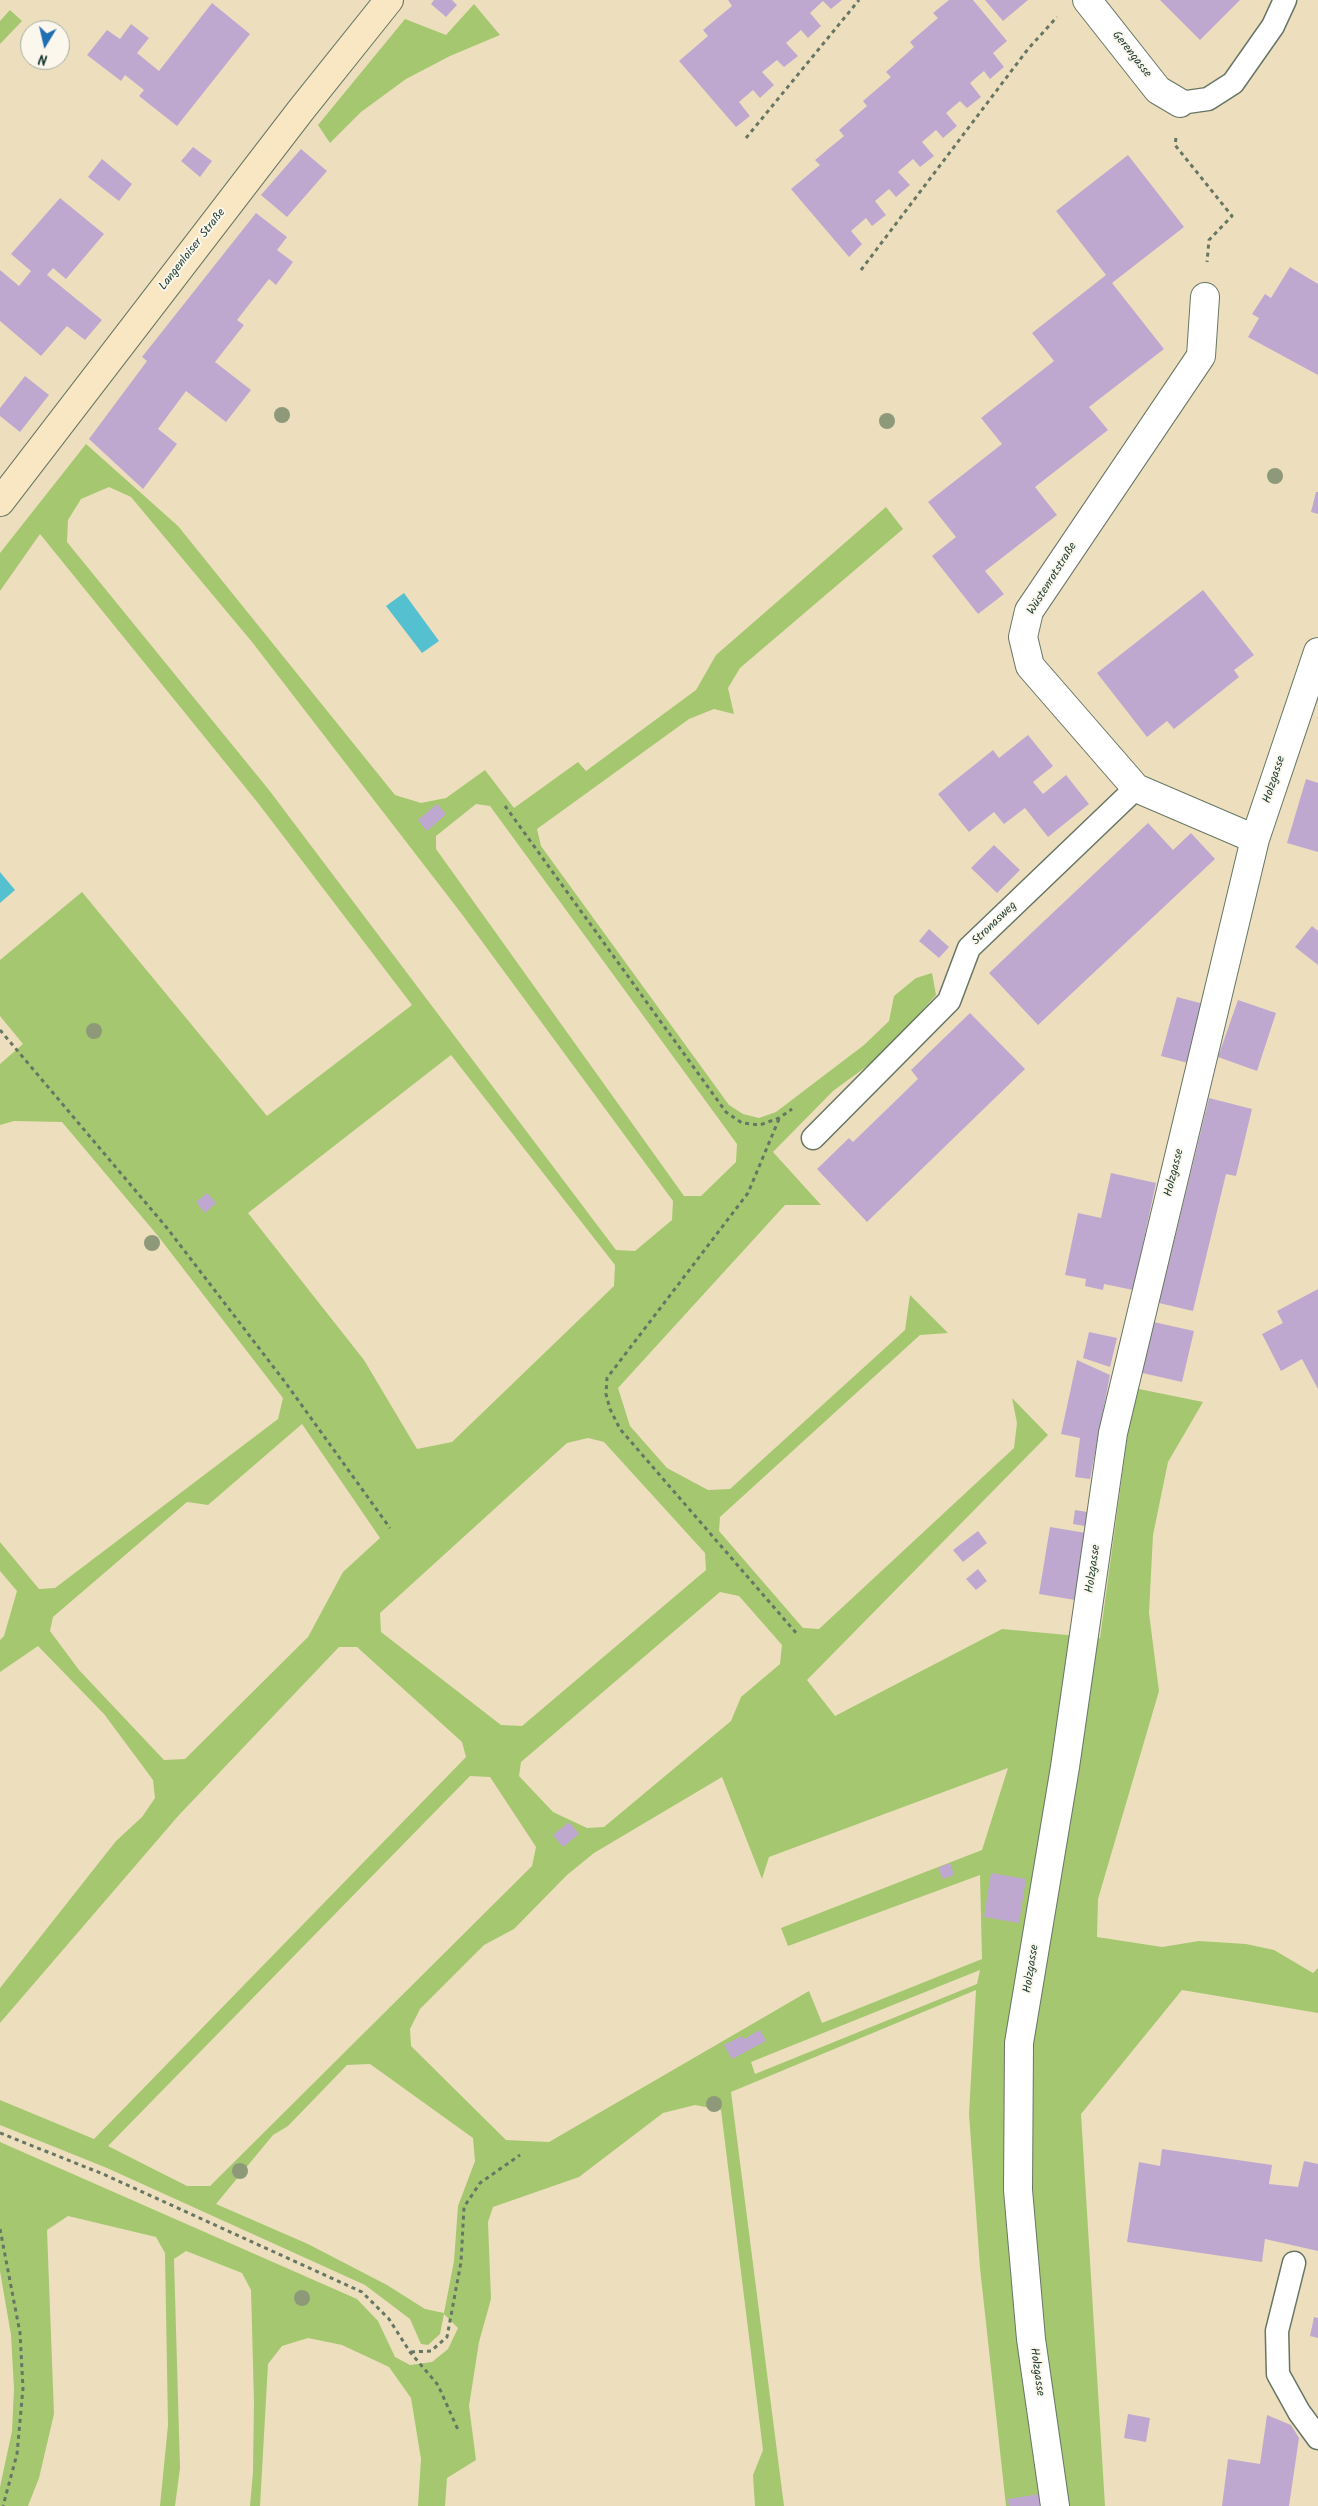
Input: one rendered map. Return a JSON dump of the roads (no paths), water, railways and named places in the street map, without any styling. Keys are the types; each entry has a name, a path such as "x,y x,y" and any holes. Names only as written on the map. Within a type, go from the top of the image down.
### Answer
{"street":[{"name":"Langenloiser Straße","path":"0,502 301,110 389,0"},
{"name":"Gerengasse","path":"1088,0 1158,90 1180,102"},
{"name":"Wüstenrotstraße","path":"1205,296 1201,356 1029,611 1023,637 1030,666 1136,788 1255,839"},
{"name":"Holzgasse","path":"1055,2506 1031,2340 1018,2190 1020,2043 1066,1767 1113,1433 1255,839 1318,652"}],"lane":[{"path":"1180,102 1208,99 1233,83 1273,26 1285,0"},
{"name":"Stronasweg","path":"813,1138 949,1001 969,948 1136,788"},
{"path":"1294,2263 1277,2331 1278,2374 1318,2438"}],"water":[{"path":"404,593 439,641 422,653 386,606"},
{"path":"0,872 15,890 0,903"}]}
